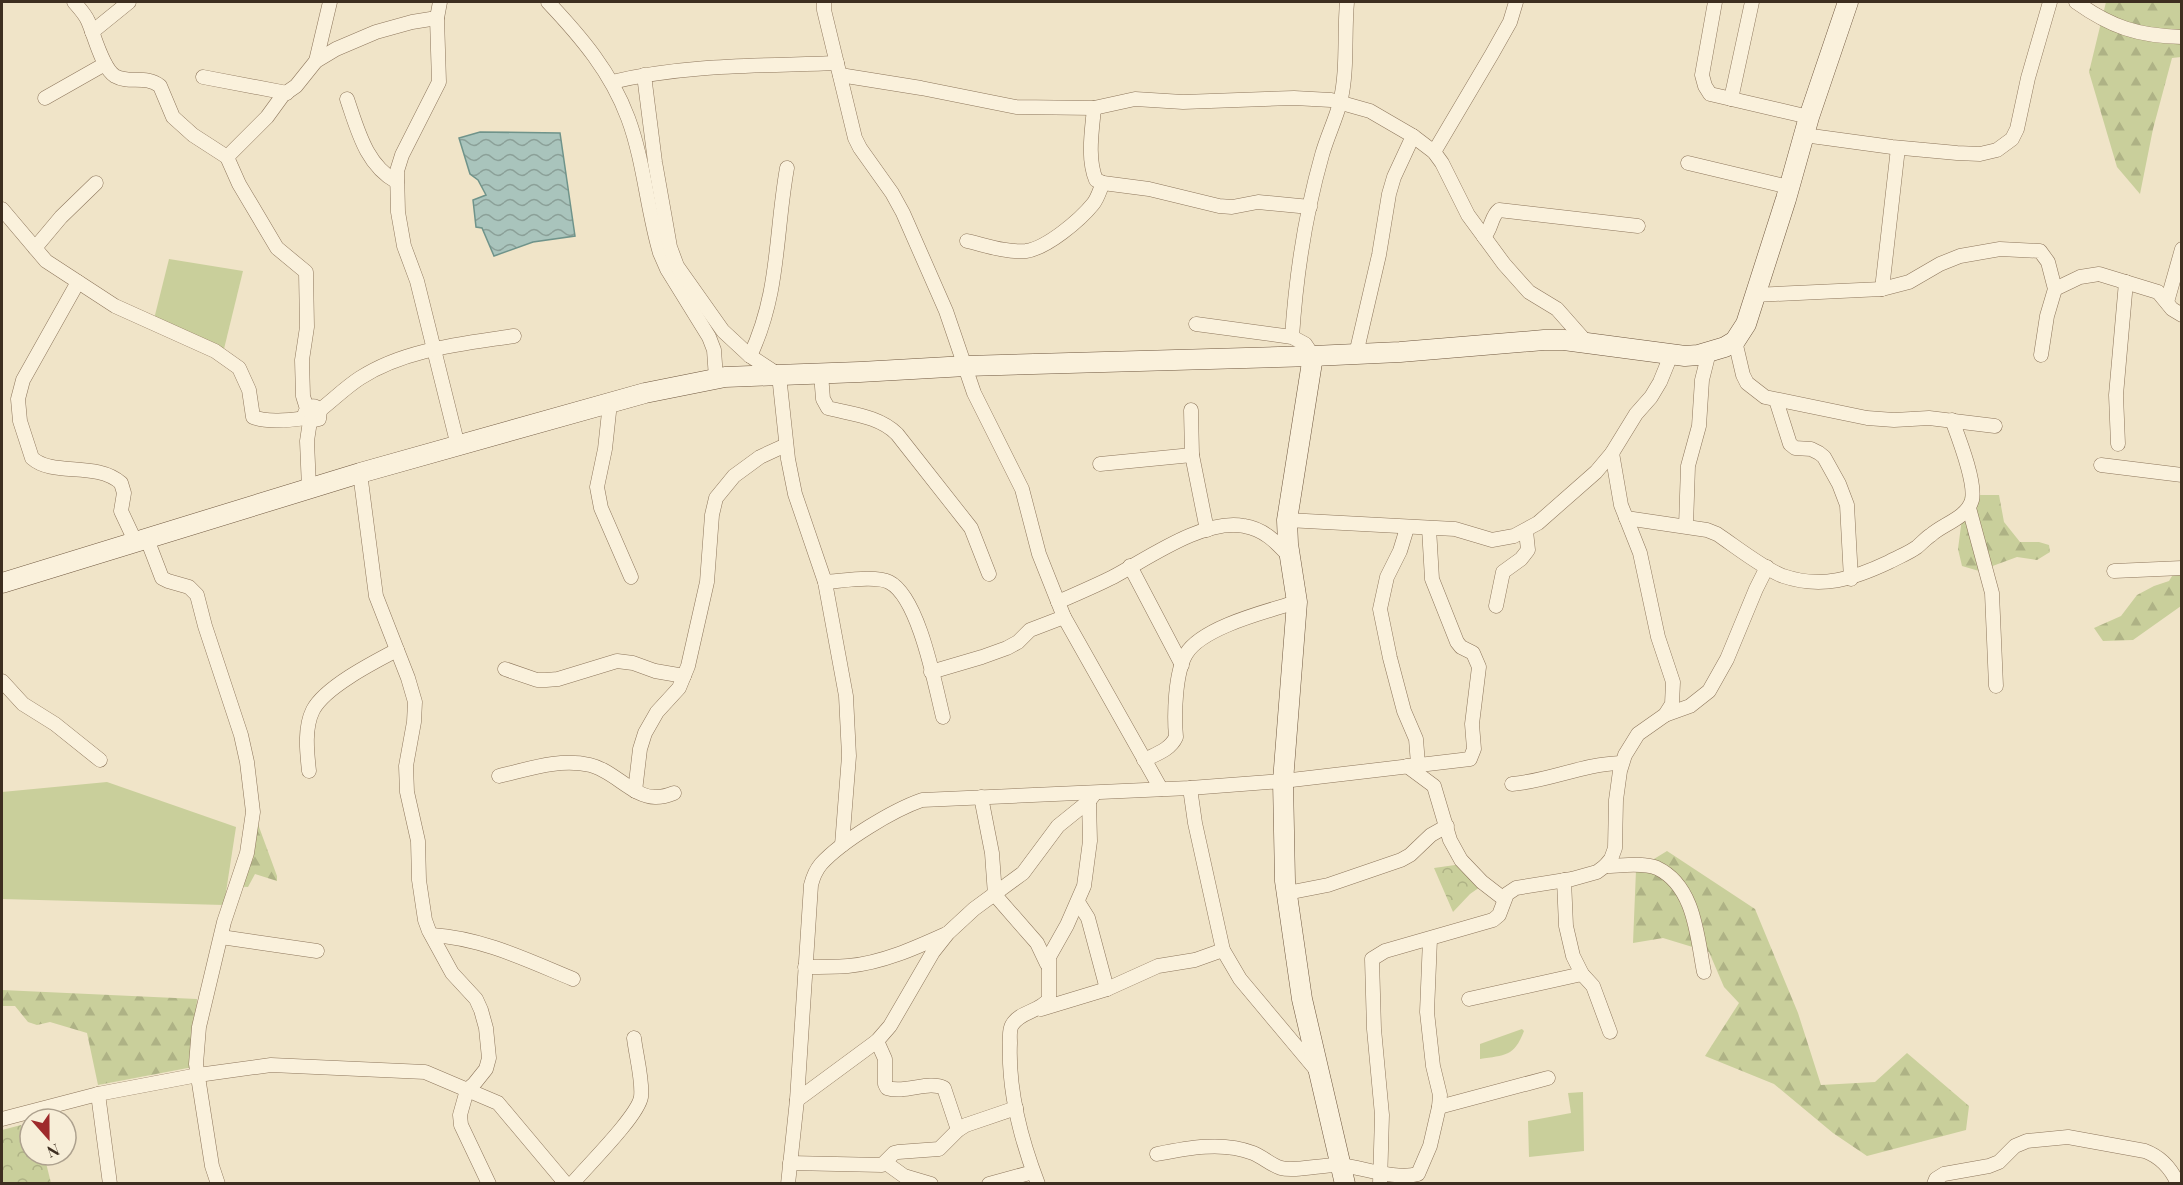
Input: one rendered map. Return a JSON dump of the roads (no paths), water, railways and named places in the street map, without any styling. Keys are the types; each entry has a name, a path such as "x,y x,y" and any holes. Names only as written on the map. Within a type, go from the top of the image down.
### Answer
{"street":[{"path":"74,2 85,15 105,64 115,76 154,81 160,86 173,117 193,135 227,156 251,207 277,248 306,272 307,327 302,360 303,396 311,414 307,441 309,488"},
{"path":"92,32 129,2"},
{"path":"316,61 330,2"},
{"path":"440,2 437,18 439,82 402,155 397,171 398,212 404,246 417,281 458,446"},
{"path":"548,2 576,32 614,81 635,142 660,253 667,269 709,337 714,350 716,378"},
{"path":"824,2 855,138 903,213 946,311 974,393 1022,489 1039,554 1064,617 1161,789"},
{"path":"1292,337 1296,278 1310,207 1322,153 1340,102 1344,79 1347,2"},
{"path":"1434,152 1510,22 1515,2"},
{"path":"1715,2 1702,75 1710,94 1731,99 1806,126 1898,148 1980,154 1997,150 2012,139 2017,129 2028,78 2050,2"},
{"path":"1731,99 1752,2"},
{"path":"2,583 360,473 645,393 716,378 966,366 1313,356 1544,340 1587,343 1671,355 1698,355 1709,352 1735,341 1746,324 1806,126 1848,2"},
{"path":"2076,2 2123,29 2138,34 2181,37"},
{"path":"227,156 267,117 316,61 336,49 376,32 437,18"},
{"path":"45,98 105,64"},
{"path":"614,81 639,75 839,69 1016,107 1094,108 1135,99 1183,102 1294,98 1340,102 1370,111 1413,136 1434,152 1442,163 1468,215 1520,284 1528,292 1557,309 1587,343"},
{"path":"639,75 670,247 677,266 723,331 750,356 778,375 786,445 799,509 825,582 846,696 849,756 842,845"},
{"path":"203,77 287,93"},
{"path":"347,99 371,158 380,170 397,182"},
{"path":"1094,108 1091,142 1096,180 1149,189 1219,206 1232,207 1267,202 1310,207"},
{"path":"1356,354 1380,255 1389,194 1394,177 1413,136"},
{"path":"1882,289 1898,148"},
{"path":"1688,163 1789,187"},
{"path":"750,356 765,320 773,284 778,252 780,205 787,168"},
{"path":"35,248 61,217 96,183"},
{"path":"967,241 1004,249 1024,251 1035,249 1055,237 1083,214 1095,202 1103,183"},
{"path":"2,209 46,261 115,306 227,358 239,368 244,377 249,390 253,417 259,420 292,420 311,414 360,378 407,356 434,349 514,336"},
{"path":"1484,237 1499,210 1638,226"},
{"path":"1754,295 1882,289 1909,282 1940,264 1960,256 2000,249 2040,251 2045,254 2055,282 2041,355"},
{"path":"2167,302 2181,249"},
{"path":"2055,289 2087,274 2099,274 2158,292 2181,315"},
{"path":"78,282 23,380 18,399 20,421 32,458 46,466 104,473 121,483 124,493 121,511 142,541 162,578 189,587 198,595 205,626 241,735 247,762 253,812 247,854 224,922 199,1027 196,1064 210,1156 218,1184"},
{"path":"2118,444 2116,395 2126,282"},
{"path":"1196,324 1292,337 1305,344 1313,356 1287,520 1289,556 1297,602 1283,781 1287,893 1298,974 1343,1174"},
{"path":"1735,341 1747,383 1765,397 1868,418 1929,418 1995,426"},
{"path":"1686,526 1688,466 1699,426 1702,380 1709,352"},
{"path":"1287,520 1455,529 1492,540 1502,540 1526,531 1596,472 1612,453 1660,382 1671,355"},
{"path":"820,374 823,399 828,408 880,422 890,426 897,434 971,528 989,574"},
{"path":"1776,400 1790,444 1795,448 1811,449 1824,457 1844,495 1848,513 1851,579"},
{"path":"610,404 606,449 597,488 601,508 631,577"},
{"path":"1191,410 1192,455 1207,530"},
{"path":"1952,420 1966,461 1972,490 1969,508 1992,593 1995,686"},
{"path":"635,791 640,749 645,733 657,712 679,688 684,676 706,592 712,514 716,498 734,476 760,456 786,445"},
{"path":"1612,453 1617,488 1626,518 1641,553 1658,637 1673,682 1672,704 1665,715"},
{"path":"1100,464 1192,455"},
{"path":"2101,465 2181,476"},
{"path":"360,473 376,596 415,702 406,766 407,792 418,842 423,910 429,932 452,973 476,999 486,1028 489,1058 486,1069 467,1090 460,1115 461,1125 489,1184"},
{"path":"1626,518 1686,526 1717,534 1781,575 1797,579 1836,582 1851,579 1916,548 1932,533 1962,515 1969,508"},
{"path":"1058,602 1114,577 1160,549 1207,530 1233,524 1255,529 1273,538 1289,556"},
{"path":"1407,528 1400,551 1387,577 1381,595 1380,609 1404,711 1416,739 1412,765"},
{"path":"788,1184 797,1100 813,879 821,864 842,845 906,806 922,800 981,796 1092,797 1161,789 1283,781 1462,760 1473,756 1473,709 1479,667 1473,653 1461,647 1457,642 1432,579 1429,528"},
{"path":"1496,606 1503,572 1521,559 1528,550 1526,531"},
{"path":"1130,566 1182,665"},
{"path":"1381,1178 1382,1114 1374,1029 1371,962 1375,956 1385,951 1493,920 1499,915 1507,894 1516,888 1587,875 1605,866 1611,859 1617,837 1615,812 1621,763 1638,734 1665,715 1698,702 1716,681 1767,567"},
{"path":"2114,571 2181,568"},
{"path":"825,582 874,579 888,581 898,588 911,607 944,717"},
{"path":"1144,760 1169,747 1176,737 1174,704 1186,655 1206,636 1258,614 1297,602"},
{"path":"931,672 1007,648 1018,642 1030,630 1064,617"},
{"path":"309,771 308,725 316,705 352,675 397,650"},
{"path":"505,669 537,680 546,680 558,679 617,661 684,676"},
{"path":"2,681 23,704 55,724 100,760"},
{"path":"499,776 558,762 587,764 602,768 635,791 652,797 674,793"},
{"path":"1512,784 1584,768 1621,763"},
{"path":"1412,765 1434,786 1450,840 1461,860 1482,882 1504,899"},
{"path":"1190,788 1223,950 1240,979 1320,1074"},
{"path":"981,796 992,853 995,895 1037,943 1047,964"},
{"path":"797,1100 877,1041 890,1026 933,952 948,933 974,909 1023,873 1044,848 1058,826 1092,797"},
{"path":"1039,1010 1049,999 1047,964 1049,957 1084,886 1092,797"},
{"path":"1287,893 1334,884 1401,860 1410,855 1431,835 1447,826"},
{"path":"1605,866 1657,868 1680,888 1693,916 1704,972"},
{"path":"1564,880 1566,926 1573,956 1582,974 1593,986 1610,1032"},
{"path":"1078,902 1088,918 1107,988"},
{"path":"805,968 849,966 870,962 913,949 948,933"},
{"path":"432,935 460,938 495,947 573,979"},
{"path":"221,937 317,951"},
{"path":"1157,1154 1189,1147 1225,1148 1254,1153 1281,1168 1322,1165 1343,1174 1381,1178 1418,1174 1430,1146 1440,1095 1433,1066 1427,1012 1430,939"},
{"path":"989,1184 1036,1178 1010,1081 1011,1028 1018,1018 1107,988 1158,966 1195,960 1223,950"},
{"path":"1469,999 1582,974"},
{"path":"572,1184 621,1130 640,1102 641,1093 634,1038"},
{"path":"877,1041 885,1059 887,1088 900,1090 941,1086 946,1091 958,1130"},
{"path":"2,1119 98,1094 198,1074 271,1065 424,1072 498,1103 566,1184"},
{"path":"1439,1107 1548,1078"},
{"path":"98,1094 111,1184"},
{"path":"790,1163 874,1166 886,1163 898,1152 939,1149 958,1130 1016,1108"},
{"path":"1934,1184 1936,1179 1944,1174 1999,1162 2020,1143 2068,1137 2156,1155 2169,1167 2178,1184"},
{"path":"886,1163 904,1176 931,1184"}],"water":[{"path":"480,132 560,133 575,236 533,242 494,256 482,228 476,227 473,200 486,195 478,180 470,174 459,138"}]}
